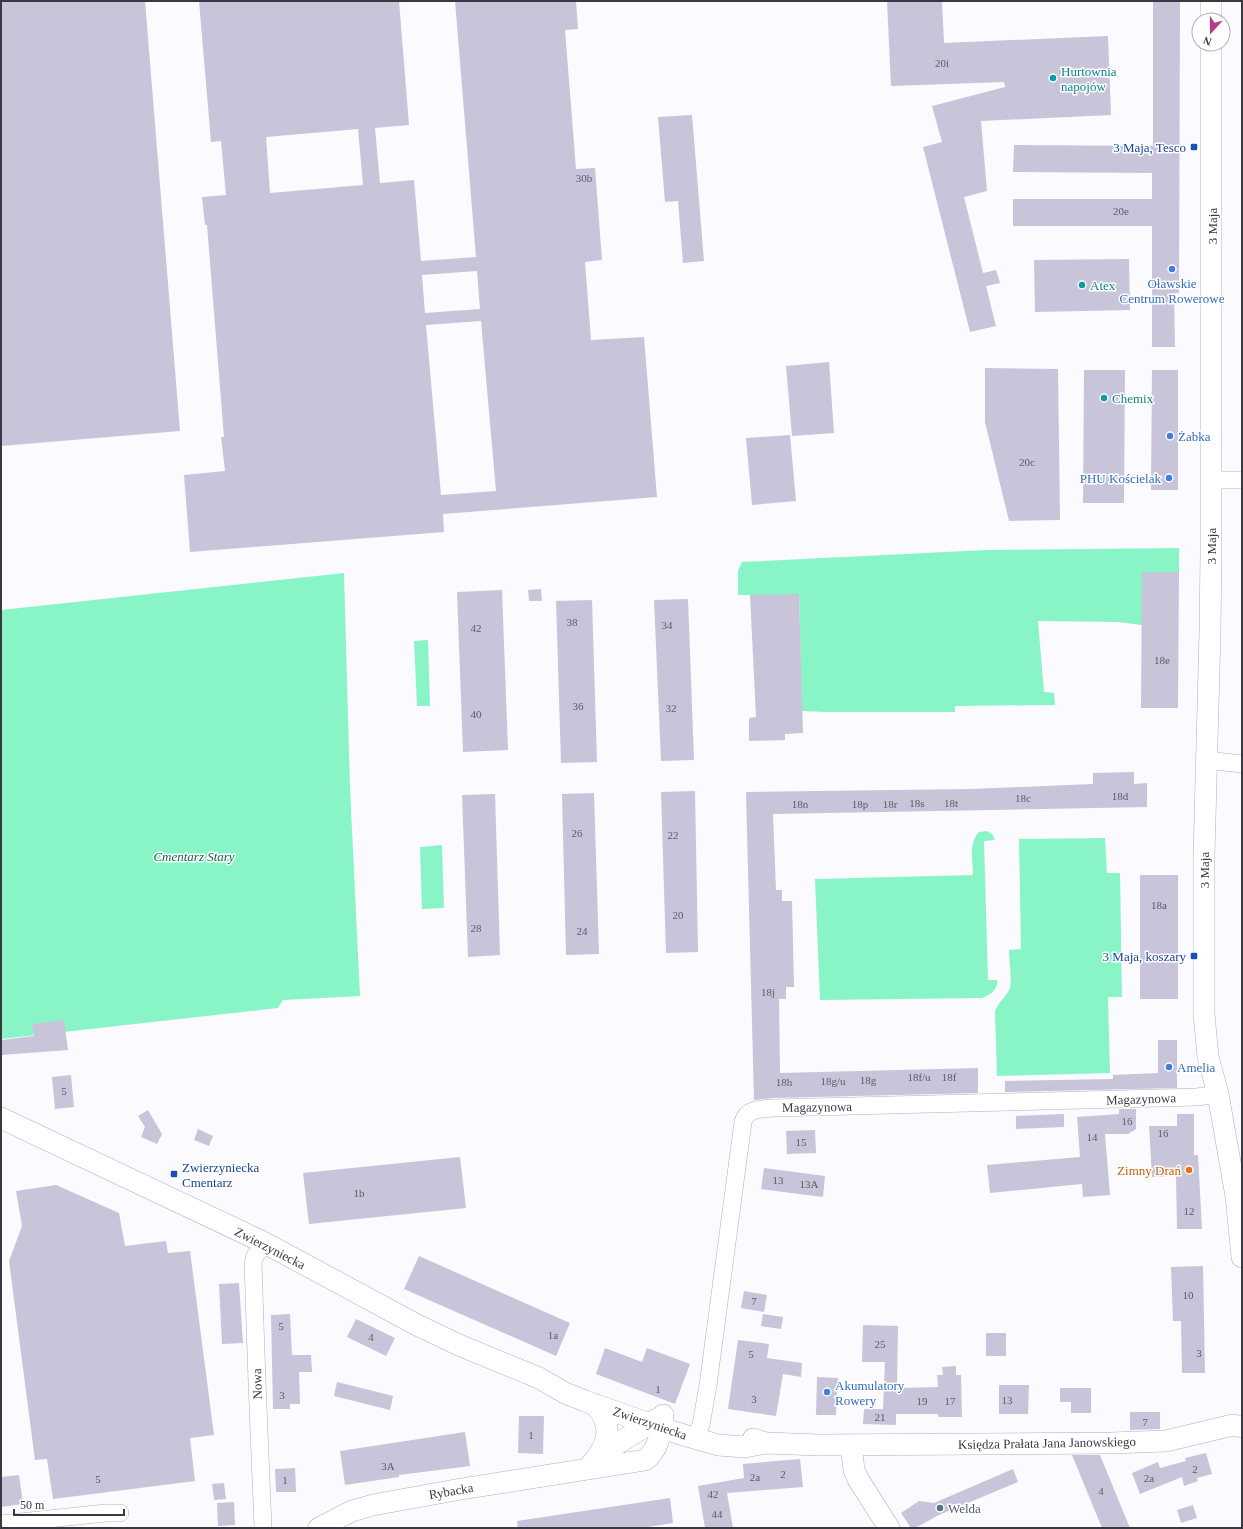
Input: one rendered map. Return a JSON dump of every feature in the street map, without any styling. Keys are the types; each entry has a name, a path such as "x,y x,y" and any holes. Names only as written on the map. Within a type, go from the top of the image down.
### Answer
{"street":[{"path":"1211,1 1211,12"},
{"name":"3 Maja","path":"1211,52 1210,632 1204,856 1204,1014 1208,1057 1218,1094 1236,1196 1242,1257"},
{"path":"1211,480 1242,480"},
{"path":"1206,760 1242,764"},
{"name":"Magazynowa","path":"697,1433 708,1385 742,1125 744,1118 751,1111 774,1108 1197,1098 1218,1094"},
{"name":"Zwierzyniecka","path":"1,1118 265,1243 417,1326 539,1378 565,1393 594,1404 697,1433 719,1432 747,1437 766,1443 851,1445"},
{"name":"Nowa","path":"263,1528 256,1375 254,1263 255,1256 265,1243"},
{"name":"Zwierzyniecka","path":"539,1378 570,1380 658,1422"},
{"path":"593,1462 604,1445 607,1431 607,1424 602,1411 594,1404"},
{"name":"Rybacka","path":"593,1462 658,1422"},
{"name":"Rybacka","path":"319,1528 352,1511 373,1505 593,1462 645,1460 653,1453 656,1447 658,1422"},
{"name":"Księdza Prałata Jana Janowskiego","path":"851,1445 1111,1444 1166,1441 1233,1426 1242,1427"},
{"path":"851,1445 854,1470 858,1479 889,1528"},
{"path":"1,1524 106,1513 120,1514"}],"green space":[{"path":"1179,548 1179,572 1142,572 1142,625 1118,622 1038,621 1044,692 1054,693 1055,705 955,706 955,712 802,711 799,595 738,595 738,571 742,562 986,550"},
{"name":"Cmentarz Stary","path":"344,573 350,788 360,996 283,1000 278,1008 1,1039 1,610"},
{"path":"428,640 430,706 417,706 414,641"},
{"path":"987,831 992,834 995,840 984,841 988,980 997,980 996,987 993,992 982,998 820,1000 815,879 973,875 973,841 979,832"},
{"path":"1105,838 1107,873 1120,873 1122,997 1108,997 1110,1073 997,1076 995,1012 1011,985 1009,950 1021,949 1019,839"},
{"path":"442,845 444,908 422,909 420,847"}],"building":[{"path":"1,1 145,1 180,431 1,446"},
{"path":"199,1 399,1 409,125 375,128 380,183 414,180 421,261 476,257 455,1 576,1 578,29 565,30 576,169 595,168 602,260 585,262 591,340 644,337 657,497 443,514 444,532 190,552 184,475 225,471 221,437 224,437 207,225 205,225 202,197 226,195 221,141 211,142","holes":["358,129 363,185 270,193 266,137","477,271 480,309 425,313 422,275","481,321 496,491 441,495 426,325"]},
{"path":"887,1 942,1 944,43 1108,36 1111,115 981,121 987,191 964,197 983,273 996,270 1000,283 986,286 996,326 970,332 923,147 942,142 932,106 1005,87 1004,82 891,86"},
{"path":"1153,1 1180,1 1179,293 1174,293 1175,347 1152,347 1152,226 1013,226 1013,199 1152,199 1152,173 1013,172 1014,145 1153,146"},
{"path":"692,115 704,261 683,263 678,201 665,202 658,117"},
{"name":"Atex","path":"1129,259 1130,310 1035,312 1034,260"},
{"path":"829,362 834,433 792,436 786,366"},
{"path":"985,368 1058,369 1060,520 1009,521 985,422"},
{"path":"1084,370 1125,370 1124,503 1083,503"},
{"path":"1152,370 1178,370 1178,490 1151,490"},
{"path":"790,435 796,501 752,505 746,438"},
{"path":"1142,572 1179,572 1178,708 1141,708"},
{"path":"541,589 542,601 529,601 528,590"},
{"path":"502,590 508,750 463,752 457,592"},
{"path":"799,594 803,733 785,734 785,740 749,741 749,718 756,717 750,595"},
{"path":"688,599 694,760 661,761 654,600"},
{"path":"592,600 597,762 561,763 556,601"},
{"path":"1134,772 1134,784 1147,783 1147,807 773,814 776,890 782,890 782,901 792,901 794,987 786,987 786,999 779,999 780,1073 978,1068 978,1093 774,1098 754,1100 746,792 970,789 1093,784 1093,773"},
{"path":"695,791 698,952 666,953 661,792"},
{"path":"594,793 599,954 566,955 562,794"},
{"path":"495,794 500,955 468,957 462,795"},
{"path":"1140,875 1178,875 1178,999 1140,999"},
{"path":"64,1020 68,1050 1,1055 1,1040 34,1036 32,1024"},
{"path":"1158,1040 1177,1040 1177,1088 1005,1092 1005,1081 1113,1079 1113,1075 1158,1073"},
{"path":"71,1075 74,1107 55,1109 52,1077"},
{"path":"1119,1109 1136,1109 1136,1129 1128,1134 1105,1134 1110,1195 1083,1197 1082,1184 990,1193 987,1165 1080,1157 1077,1117 1119,1114"},
{"path":"148,1110 162,1134 157,1144 141,1137 145,1127 138,1116"},
{"path":"1064,1114 1064,1127 1016,1129 1016,1116"},
{"path":"1177,1114 1194,1114 1194,1155 1198,1155 1202,1229 1177,1229 1176,1176 1152,1177 1149,1126 1177,1126"},
{"path":"198,1129 213,1136 209,1146 194,1140"},
{"path":"815,1130 816,1153 787,1154 786,1131"},
{"path":"460,1157 466,1208 309,1224 303,1173"},
{"path":"764,1168 825,1176 823,1197 761,1189"},
{"path":"56,1185 119,1213 125,1246 166,1241 168,1253 190,1251 214,1435 190,1438 195,1481 53,1499 47,1459 35,1460 9,1261 22,1226 16,1191"},
{"path":"419,1256 570,1323 556,1356 404,1289"},
{"path":"1203,1266 1205,1373 1182,1373 1181,1321 1173,1321 1171,1267"},
{"path":"239,1283 243,1343 222,1344 219,1284"},
{"path":"744,1291 767,1295 764,1312 741,1308"},
{"path":"290,1314 292,1355 311,1355 312,1372 299,1372 300,1404 290,1404 290,1409 273,1409 271,1315"},
{"path":"763,1314 783,1317 781,1329 761,1326"},
{"path":"356,1319 395,1338 386,1356 347,1337"},
{"path":"863,1325 898,1326 897,1388 938,1387 937,1375 943,1375 942,1367 956,1366 956,1375 961,1375 962,1417 938,1417 938,1414 896,1414 896,1425 863,1424 864,1409 883,1409 885,1362 862,1362"},
{"path":"986,1333 1006,1333 1006,1356 986,1356"},
{"path":"738,1340 769,1344 767,1358 802,1363 801,1377 783,1374 776,1416 728,1409"},
{"path":"605,1348 642,1362 647,1348 690,1364 675,1404 596,1374"},
{"path":"817,1377 838,1378 836,1415 816,1415"},
{"path":"337,1382 393,1396 390,1410 334,1396"},
{"path":"999,1385 1029,1385 1028,1414 999,1414"},
{"path":"1060,1388 1091,1388 1091,1413 1071,1413 1071,1402 1060,1402"},
{"path":"1130,1412 1160,1412 1160,1429 1130,1430"},
{"path":"519,1416 544,1416 543,1454 518,1453"},
{"path":"465,1432 470,1466 399,1475 399,1477 345,1485 340,1451"},
{"path":"1206,1453 1212,1474 1197,1478 1198,1481 1184,1486 1182,1477 1140,1494 1132,1473 1158,1462 1160,1468 1186,1461 1185,1458"},
{"path":"1072,1455 1100,1455 1130,1528 1102,1528"},
{"path":"800,1459 803,1487 727,1493 733,1528 705,1528 698,1486 744,1478 743,1464"},
{"path":"295,1468 296,1492 276,1492 275,1469"},
{"path":"1013,1469 1018,1482 939,1515 915,1528 911,1528 901,1513 919,1501 934,1503"},
{"path":"19,1475 23,1504 1,1507 1,1477"},
{"path":"224,1483 226,1499 214,1500 212,1484"},
{"path":"670,1498 673,1523 641,1528 518,1528 517,1521"},
{"path":"234,1502 235,1525 218,1526 217,1503"},
{"path":"1193,1505 1197,1518 1181,1523 1177,1510"}],"place":[{"name":"Hurtownia napojów","path":"1053,78"},
{"name":"3 Maja, Tesco","path":"1194,147"},
{"name":"Oławskie Centrum Rowerowe","path":"1172,269"},
{"name":"Atex","path":"1082,285"},
{"name":"Chemix","path":"1104,398"},
{"name":"Żabka","path":"1170,436"},
{"name":"PHU Kościelak","path":"1169,478"},
{"name":"3 Maja, koszary","path":"1194,956"},
{"name":"Amelia","path":"1169,1067"},
{"name":"Zimny Drań","path":"1189,1170"},
{"name":"Zwierzyniecka Cmentarz","path":"174,1174"},
{"name":"Akumulatory Rowery","path":"827,1392"},
{"name":"Welda","path":"940,1508"}]}
